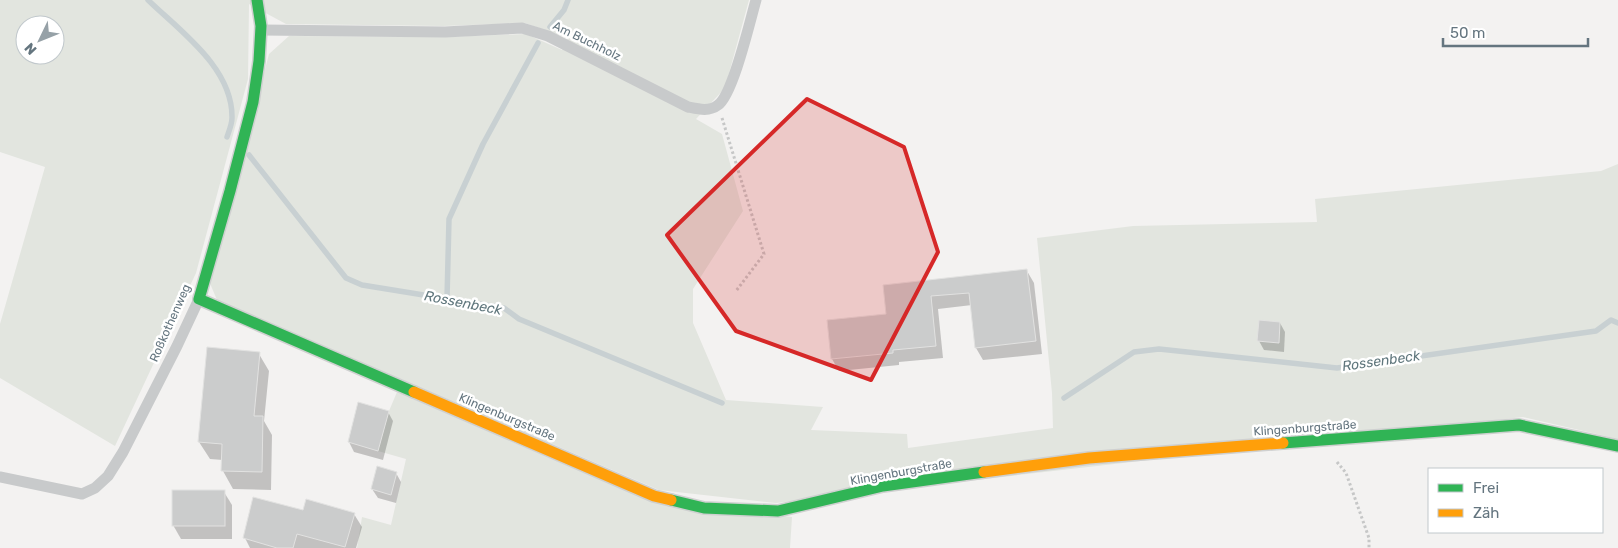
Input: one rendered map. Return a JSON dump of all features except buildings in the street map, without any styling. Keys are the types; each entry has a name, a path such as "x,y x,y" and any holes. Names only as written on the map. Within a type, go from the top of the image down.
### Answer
{"street":[{"name":"Roßkothenweg","path":"199,299 253,100 262,30 257,0"},
{"name":"Klingenburgstraße","path":"199,299 654,496 704,508 778,511 883,486 1088,458 1520,425 1618,446"}],"lane":[{"path":"718,105 729,92 756,0"},
{"name":"Am Buchholz","path":"262,30 445,32 522,28 548,36 688,107 705,110 718,105"},
{"name":"Roßkothenweg","path":"0,477 82,494 95,488 108,476 128,443 199,299"}],"path":[{"path":"718,105 764,254 736,291"},
{"path":"1320,440 1346,473 1369,538 1369,548"}],"highlighted area":[{"path":"807,99 904,147 938,252 871,380 736,331 667,235"}],"shaded area":[{"path":"0,0 749,0 725,88 696,119 722,134 743,211 693,289 693,323 726,400 823,407 811,430 907,434 908,448 1053,428 1052,393 1037,238 1133,226 1317,222 1315,199 1601,171 1618,164 1618,439 1523,417 776,503 659,490 217,300 209,281 269,54 289,36 444,37 526,34 562,50 567,38 525,23 443,26 286,24 249,4 248,79 196,273 115,446 0,378 0,324 45,167 0,152"},
{"path":"397,392 652,502 792,517 790,548 357,548 362,517 391,525 406,459 378,451 389,411"}],"waterway":[{"name":"Rossenbeck","path":"148,0 202,52 224,83 230,100 232,118 227,137"},
{"path":"550,27 564,10 568,0"},
{"path":"447,299 449,219 483,144 538,43"},
{"name":"Rossenbeck","path":"249,155 346,278 362,285 504,308 519,319 722,403"},
{"name":"Rossenbeck","path":"1064,398 1134,352 1159,349 1337,368 1596,331 1611,320 1618,323"}],"traffic: fast":[{"path":"257,0 261,26 259,61 253,102 199,299 414,392"},
{"path":"1283,443 1519,425 1618,446"},
{"path":"671,500 704,508 778,511 883,486 984,472"}],"traffic: slow":[{"path":"414,392 654,496 671,500"},
{"path":"984,472 1089,458 1283,443"}]}
